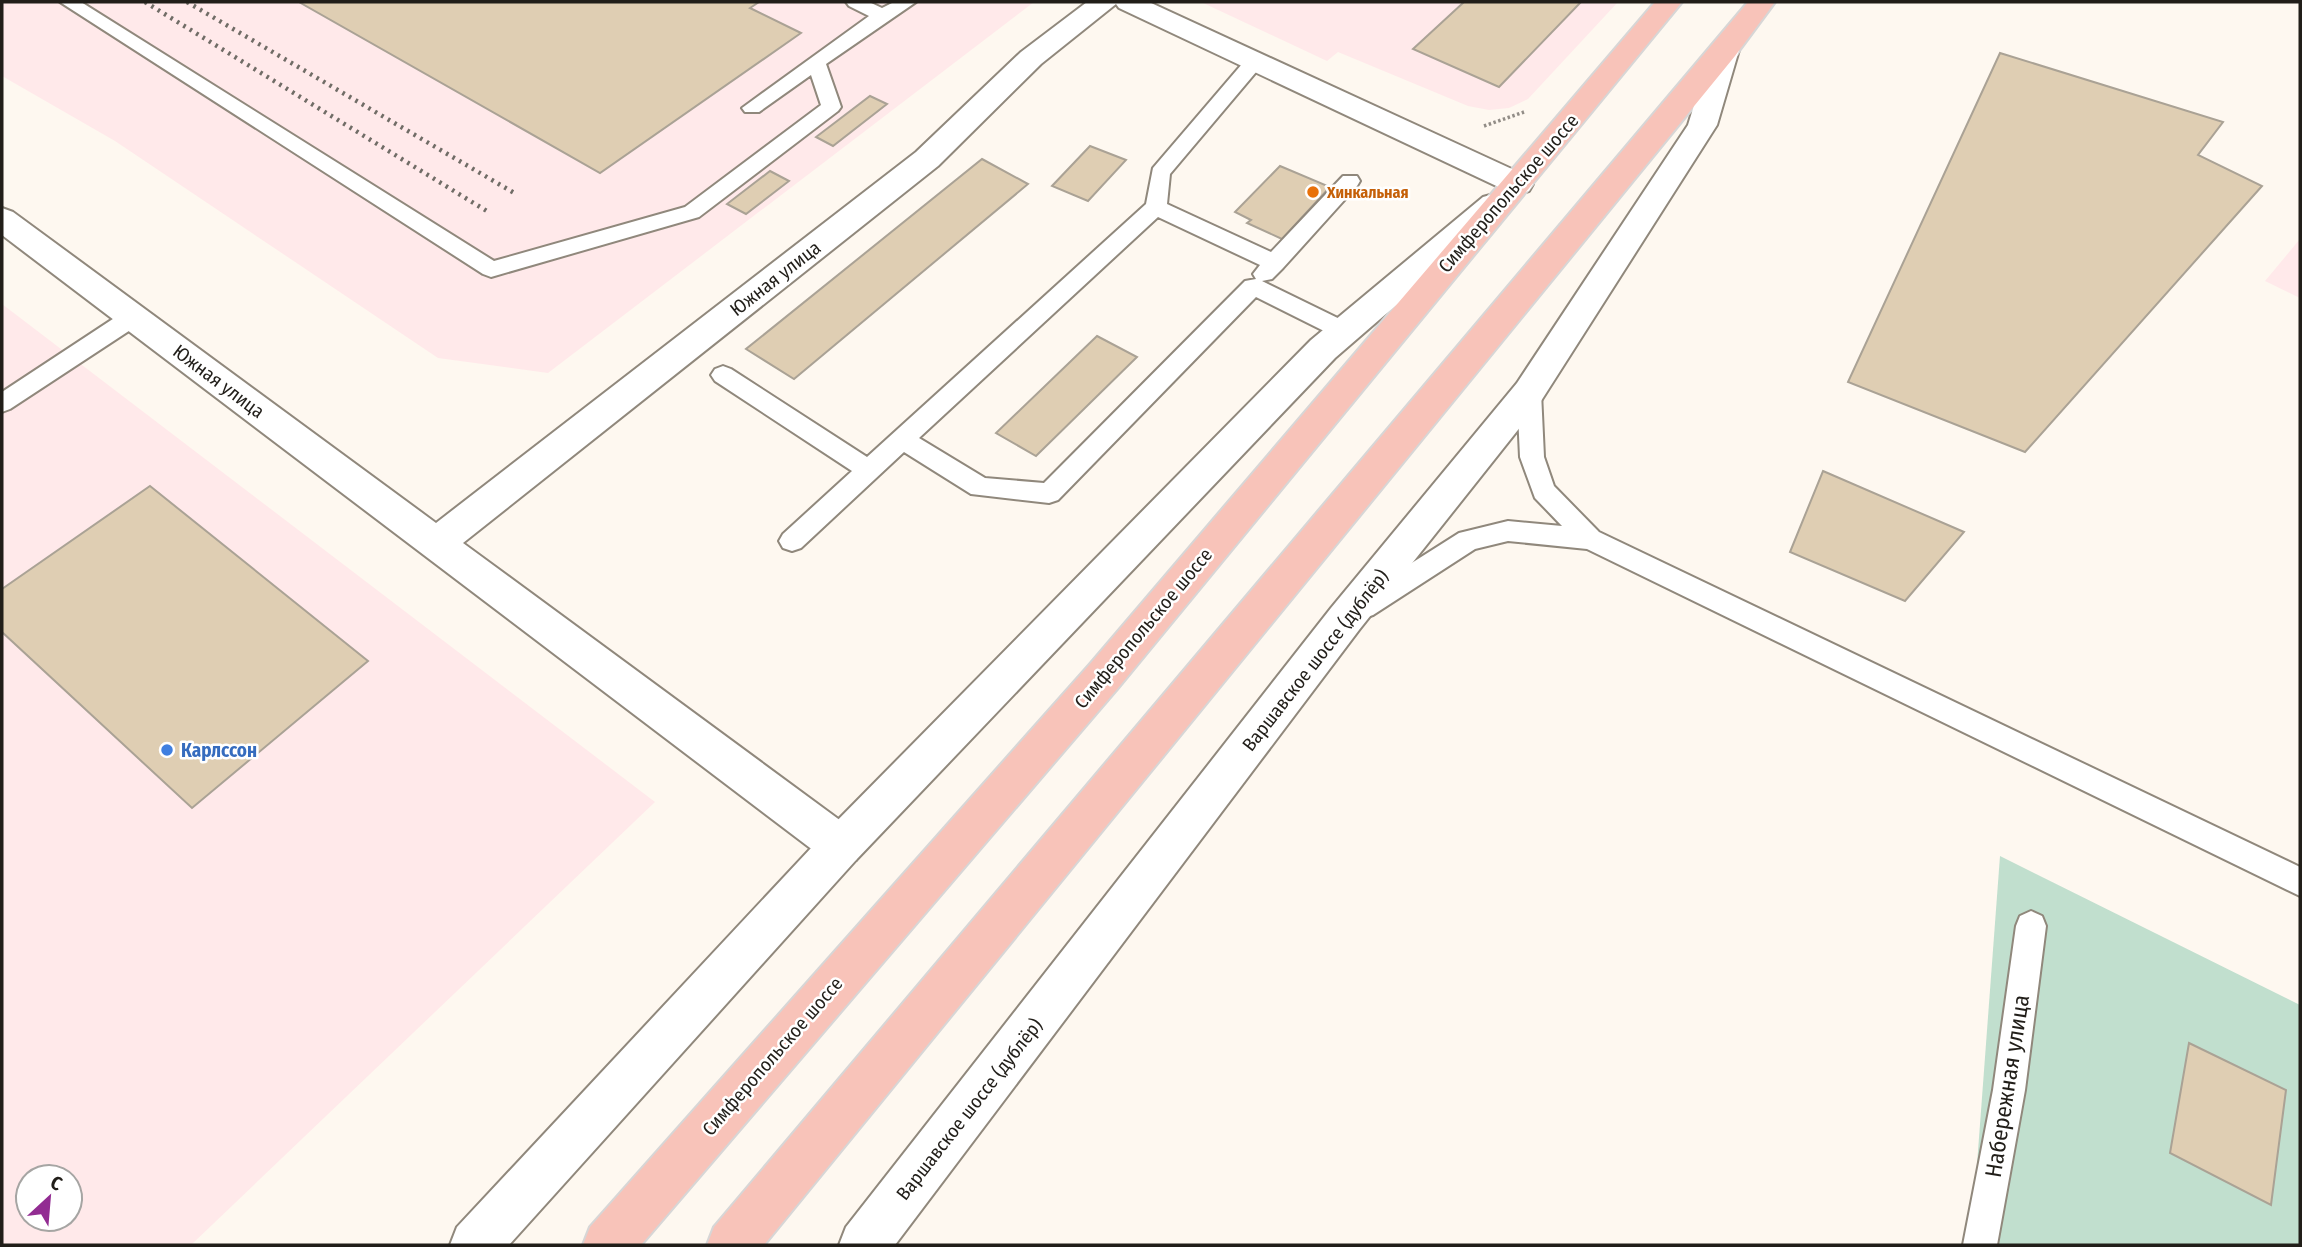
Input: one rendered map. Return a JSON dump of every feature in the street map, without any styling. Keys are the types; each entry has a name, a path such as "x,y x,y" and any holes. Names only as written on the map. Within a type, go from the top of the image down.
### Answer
{"main road":[{"name":"Южная улица","path":"436,543 927,159 1031,58 1104,2"},
{"path":"475,1245 841,846 1323,349 1510,190 1255,61 1128,2"},
{"name":"Симферопольское шоссе","path":"608,1245 1104,676 1669,2"},
{"path":"732,1245 1725,50 1762,2"},
{"name":"Варшавское шоссе (дублёр)","path":"864,1245 1345,619 1529,392 1702,125 1725,50"},
{"name":"Южная улица","path":"2,219 841,846"}],"lane":[{"path":"69,2 491,269 692,212 831,107 816,62"},
{"path":"855,2 882,15"},
{"path":"752,108 882,15 907,2"},
{"path":"792,541 1156,207 1160,173 1255,61"},
{"path":"902,439 980,487 1049,493 1254,286 1350,181"},
{"path":"1156,207 1275,263"},
{"path":"1254,286 1344,331"},
{"path":"2,403 132,317"},
{"path":"723,375 869,470"},
{"path":"1529,392 1532,457 1544,491 1590,539"},
{"path":"1345,619 1468,540 1508,531 1590,539 2300,882"},
{"name":"Набережная улица","path":"1980,1245 2009,1090 2031,926"}],"shaded area":[{"path":"2,2 1034,2 548,373 438,358 115,141 2,76"},
{"path":"1201,2 1618,2 1528,99 1509,108 1489,110 1468,106 1338,52 1327,61"},
{"path":"2300,239 2300,298 2265,281"},
{"path":"2,304 655,802 191,1245 2,1245"}],"green space":[{"path":"2000,856 2300,1005 2300,1245 1971,1245"}],"building":[{"path":"299,2 759,2 750,8 801,33 600,173"},
{"path":"1464,2 1581,2 1499,87 1413,49"},
{"path":"2000,53 2223,122 2198,155 2262,186 2025,452 1848,382"},
{"path":"870,96 887,104 833,146 816,137"},
{"path":"1090,146 1126,160 1088,201 1052,186"},
{"path":"982,159 1028,184 794,379 746,349"},
{"path":"1280,166 1330,187 1282,239 1247,223 1251,220 1235,212"},
{"path":"770,171 789,181 746,214 727,204"},
{"path":"1097,336 1137,357 1036,456 996,433"},
{"path":"1823,471 1964,532 1905,601 1790,552"},
{"path":"150,486 368,661 192,808 2,632 2,589"},
{"path":"2189,1043 2286,1090 2271,1205 2170,1153"}],"railway":[{"path":"145,2 490,213"},
{"path":"187,2 516,194"}],"place":[{"name":"Хинкальная","path":"1313,192"},
{"name":"Карлссон","path":"167,750"}]}
